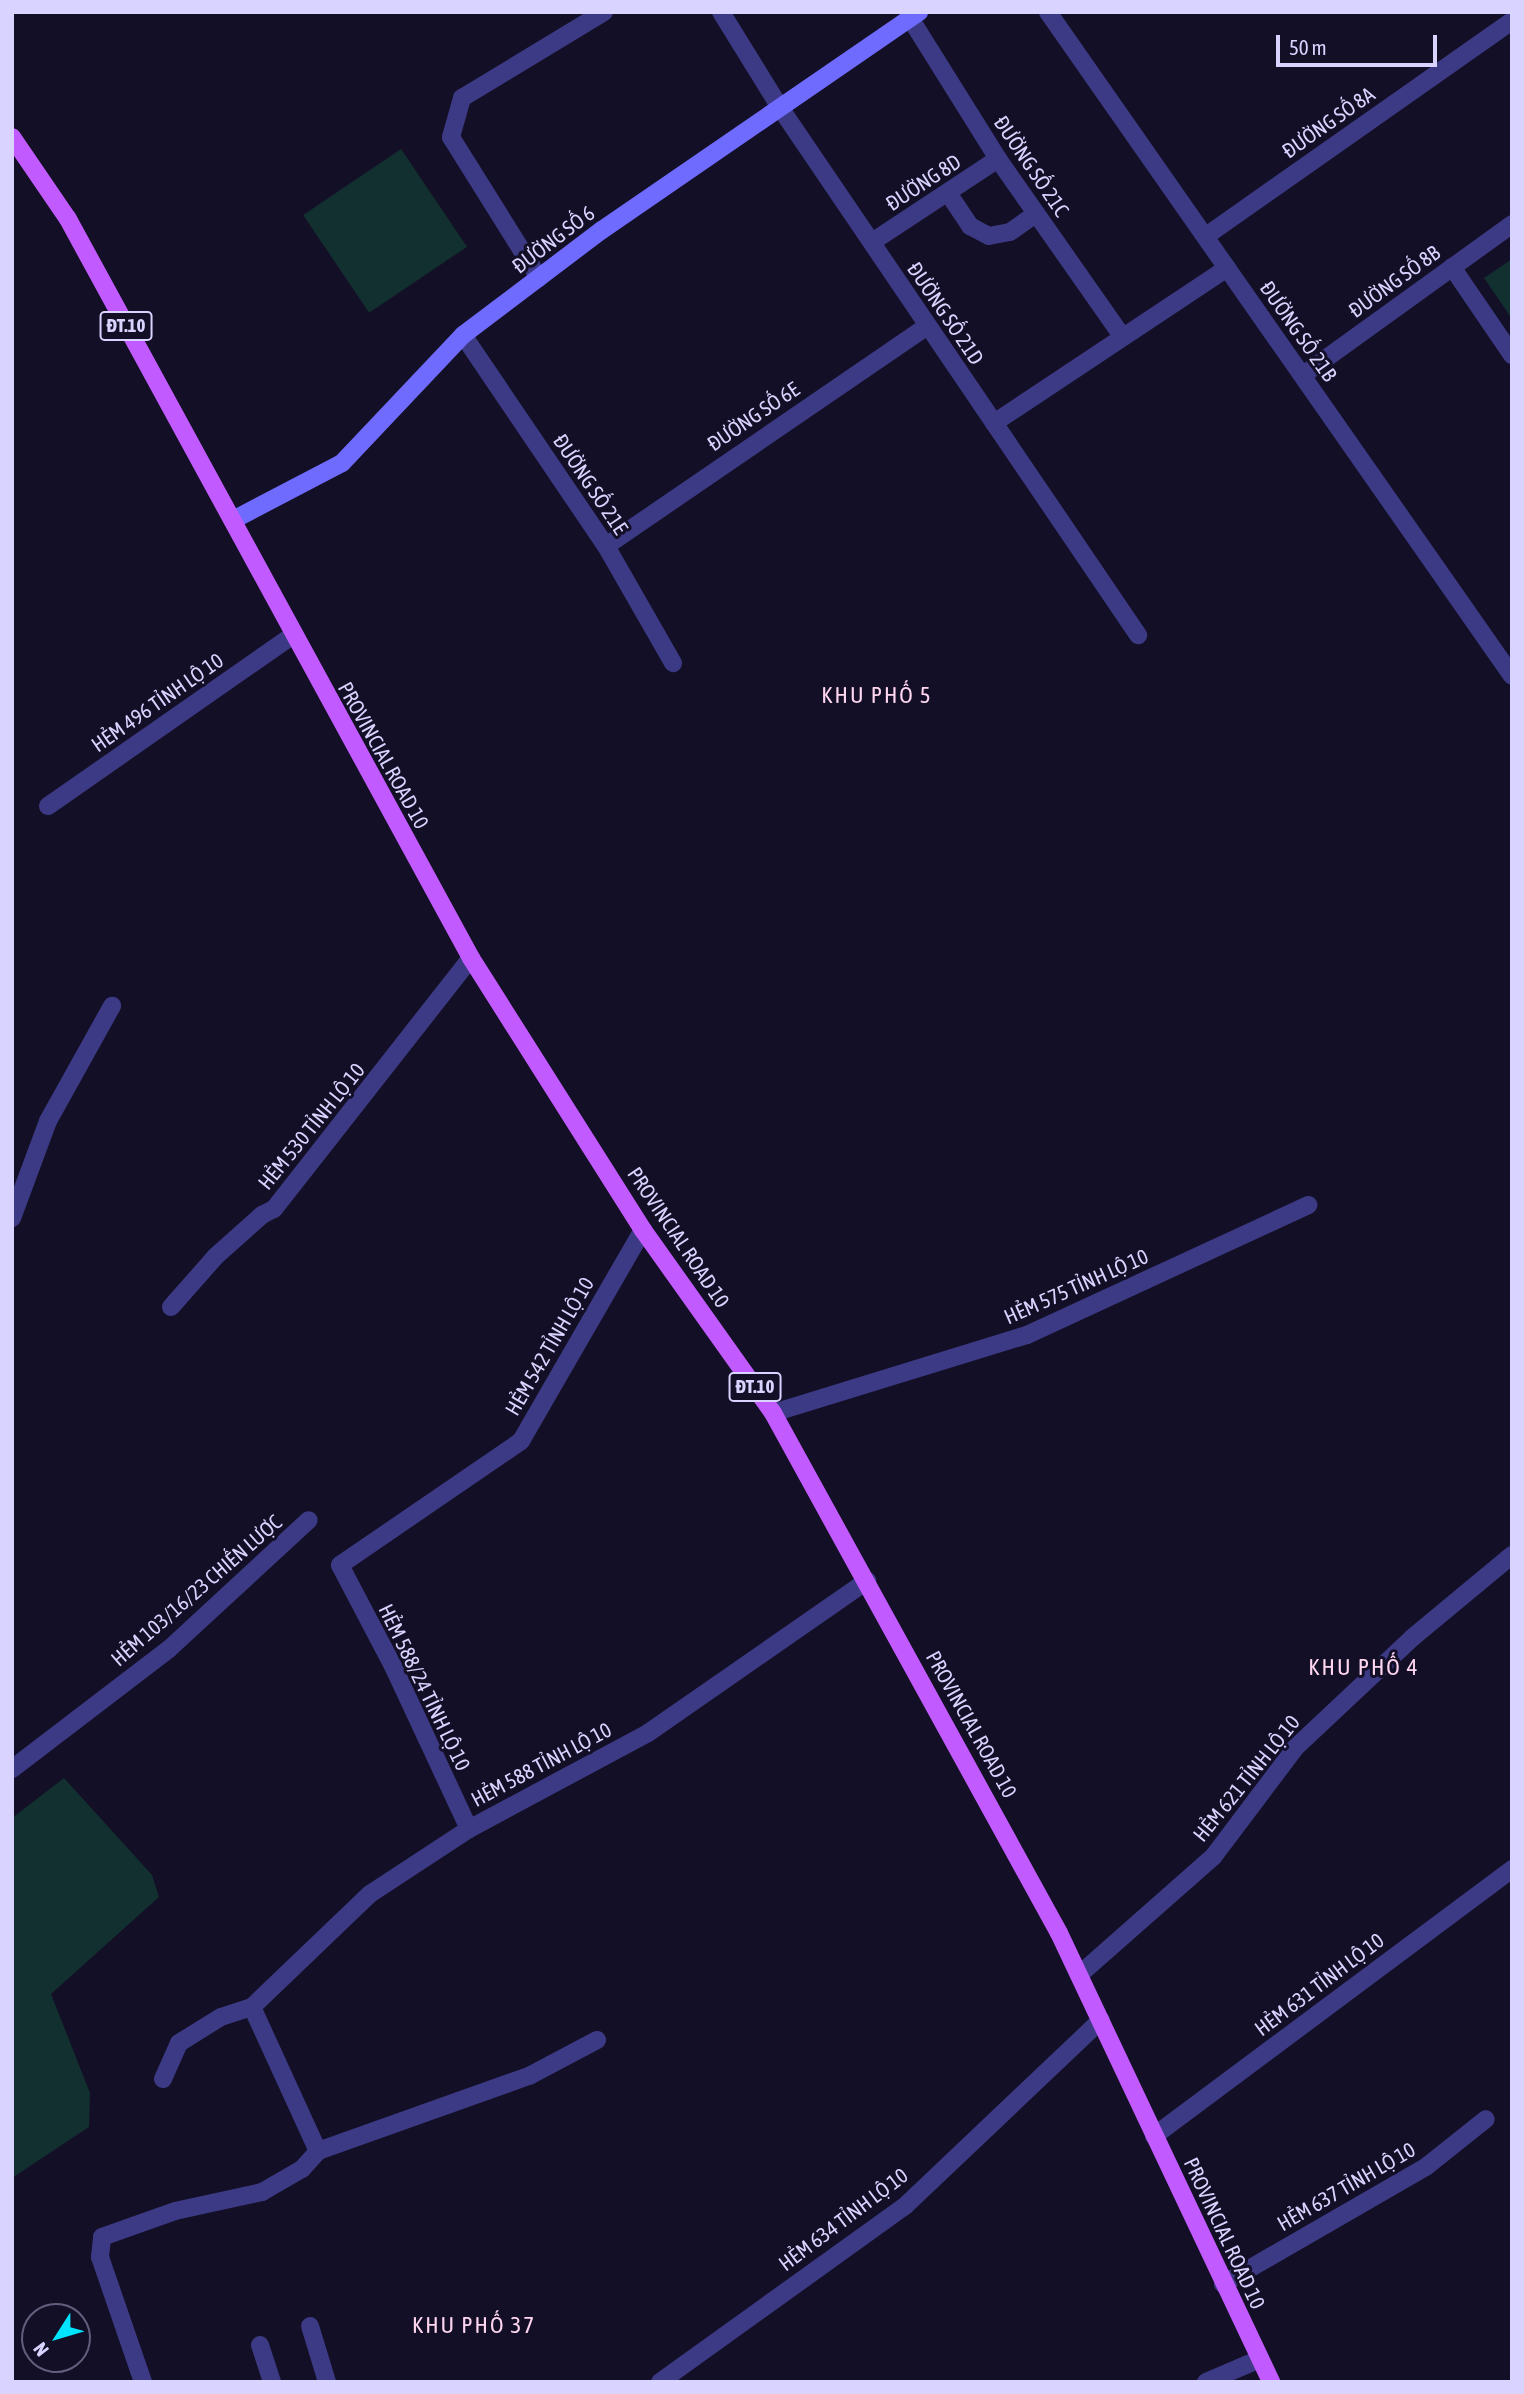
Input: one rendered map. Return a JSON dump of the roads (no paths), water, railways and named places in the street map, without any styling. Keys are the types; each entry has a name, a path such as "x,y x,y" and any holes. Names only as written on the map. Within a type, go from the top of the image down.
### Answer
{"main road":[{"name":"PROVINCIAL ROAD 10","path":"12,137 68,219 233,520 292,636 471,958 643,1230 773,1413 867,1581 1079,1975 1271,2382"}],"street":[{"path":"539,278 451,137 462,98 604,12"},
{"name":"ĐƯỜNG SỐ 21D","path":"721,12 781,109 1138,635"},
{"name":"ĐƯỜNG SỐ 21B","path":"1048,12 1512,676"},
{"name":"ĐƯỜNG SỐ 6","path":"233,520 342,463 463,335 539,278 915,15"},
{"name":"ĐƯỜNG SỐ 21C","path":"915,15 998,159 1122,336"},
{"name":"ĐƯỜNG SỐ 8A","path":"1206,236 1508,21"},
{"name":"ĐƯỜNG 8D","path":"872,242 998,159"},
{"path":"948,192 970,226 989,236 1010,232 1036,214"},
{"name":"ĐƯỜNG SỐ 8B","path":"1303,375 1512,224"},
{"path":"1452,267 1512,355"},
{"path":"994,423 1227,268"},
{"name":"ĐƯỜNG SỐ 6E","path":"606,546 927,326"},
{"name":"ĐƯỜNG SỐ 21E","path":"463,335 606,546 673,663"},
{"name":"HẺM 496 TỈNH LỘ 10","path":"48,806 292,636"},
{"name":"HẺM 530 TỈNH LỘ 10","path":"170,1307 216,1256 262,1215 274,1209 471,958"},
{"path":"12,1218 48,1121 112,1006"},
{"name":"HẺM 575 TỈNH LỘ 10","path":"773,1413 1027,1335 1308,1205"},
{"name":"HẺM 542 TỈNH LỘ 10","path":"340,1565 521,1441 643,1230"},
{"name":"HẺM 103/16/23 CHIẾN LƯỢC","path":"12,1769 169,1649 309,1520"},
{"name":"HẺM 621 TỈNH LỘ 10","path":"1079,1975 1213,1857 1295,1748 1412,1638 1512,1555"},
{"name":"HẺM 588/24 TỈNH LỘ 10","path":"340,1565 394,1668 469,1829"},
{"name":"HẺM 588 TỈNH LỘ 10","path":"252,2007 370,1894 469,1829 648,1733 867,1581"},
{"name":"HẺM 631 TỈNH LỘ 10","path":"1154,2136 1512,1869"},
{"path":"163,2080 179,2043 221,2017 252,2007 318,2151"},
{"name":"HẺM 634 TỈNH LỘ 10","path":"660,2382 905,2206 1101,2020"},
{"path":"143,2382 100,2257 102,2237 175,2211 262,2192 302,2169 318,2151 529,2076 597,2040"},
{"name":"HẺM 637 TỈNH LỘ 10","path":"1223,2284 1427,2166 1486,2119"},
{"path":"310,2326 327,2382"},
{"path":"260,2346 272,2382"},
{"path":"1206,2382 1260,2359"}],"district":[{"name":"KHU PHỐ 5","path":"877,695"},
{"name":"KHU PHỐ 4","path":"1364,1667"},
{"name":"KHU PHỐ 37","path":"474,2325"}]}
